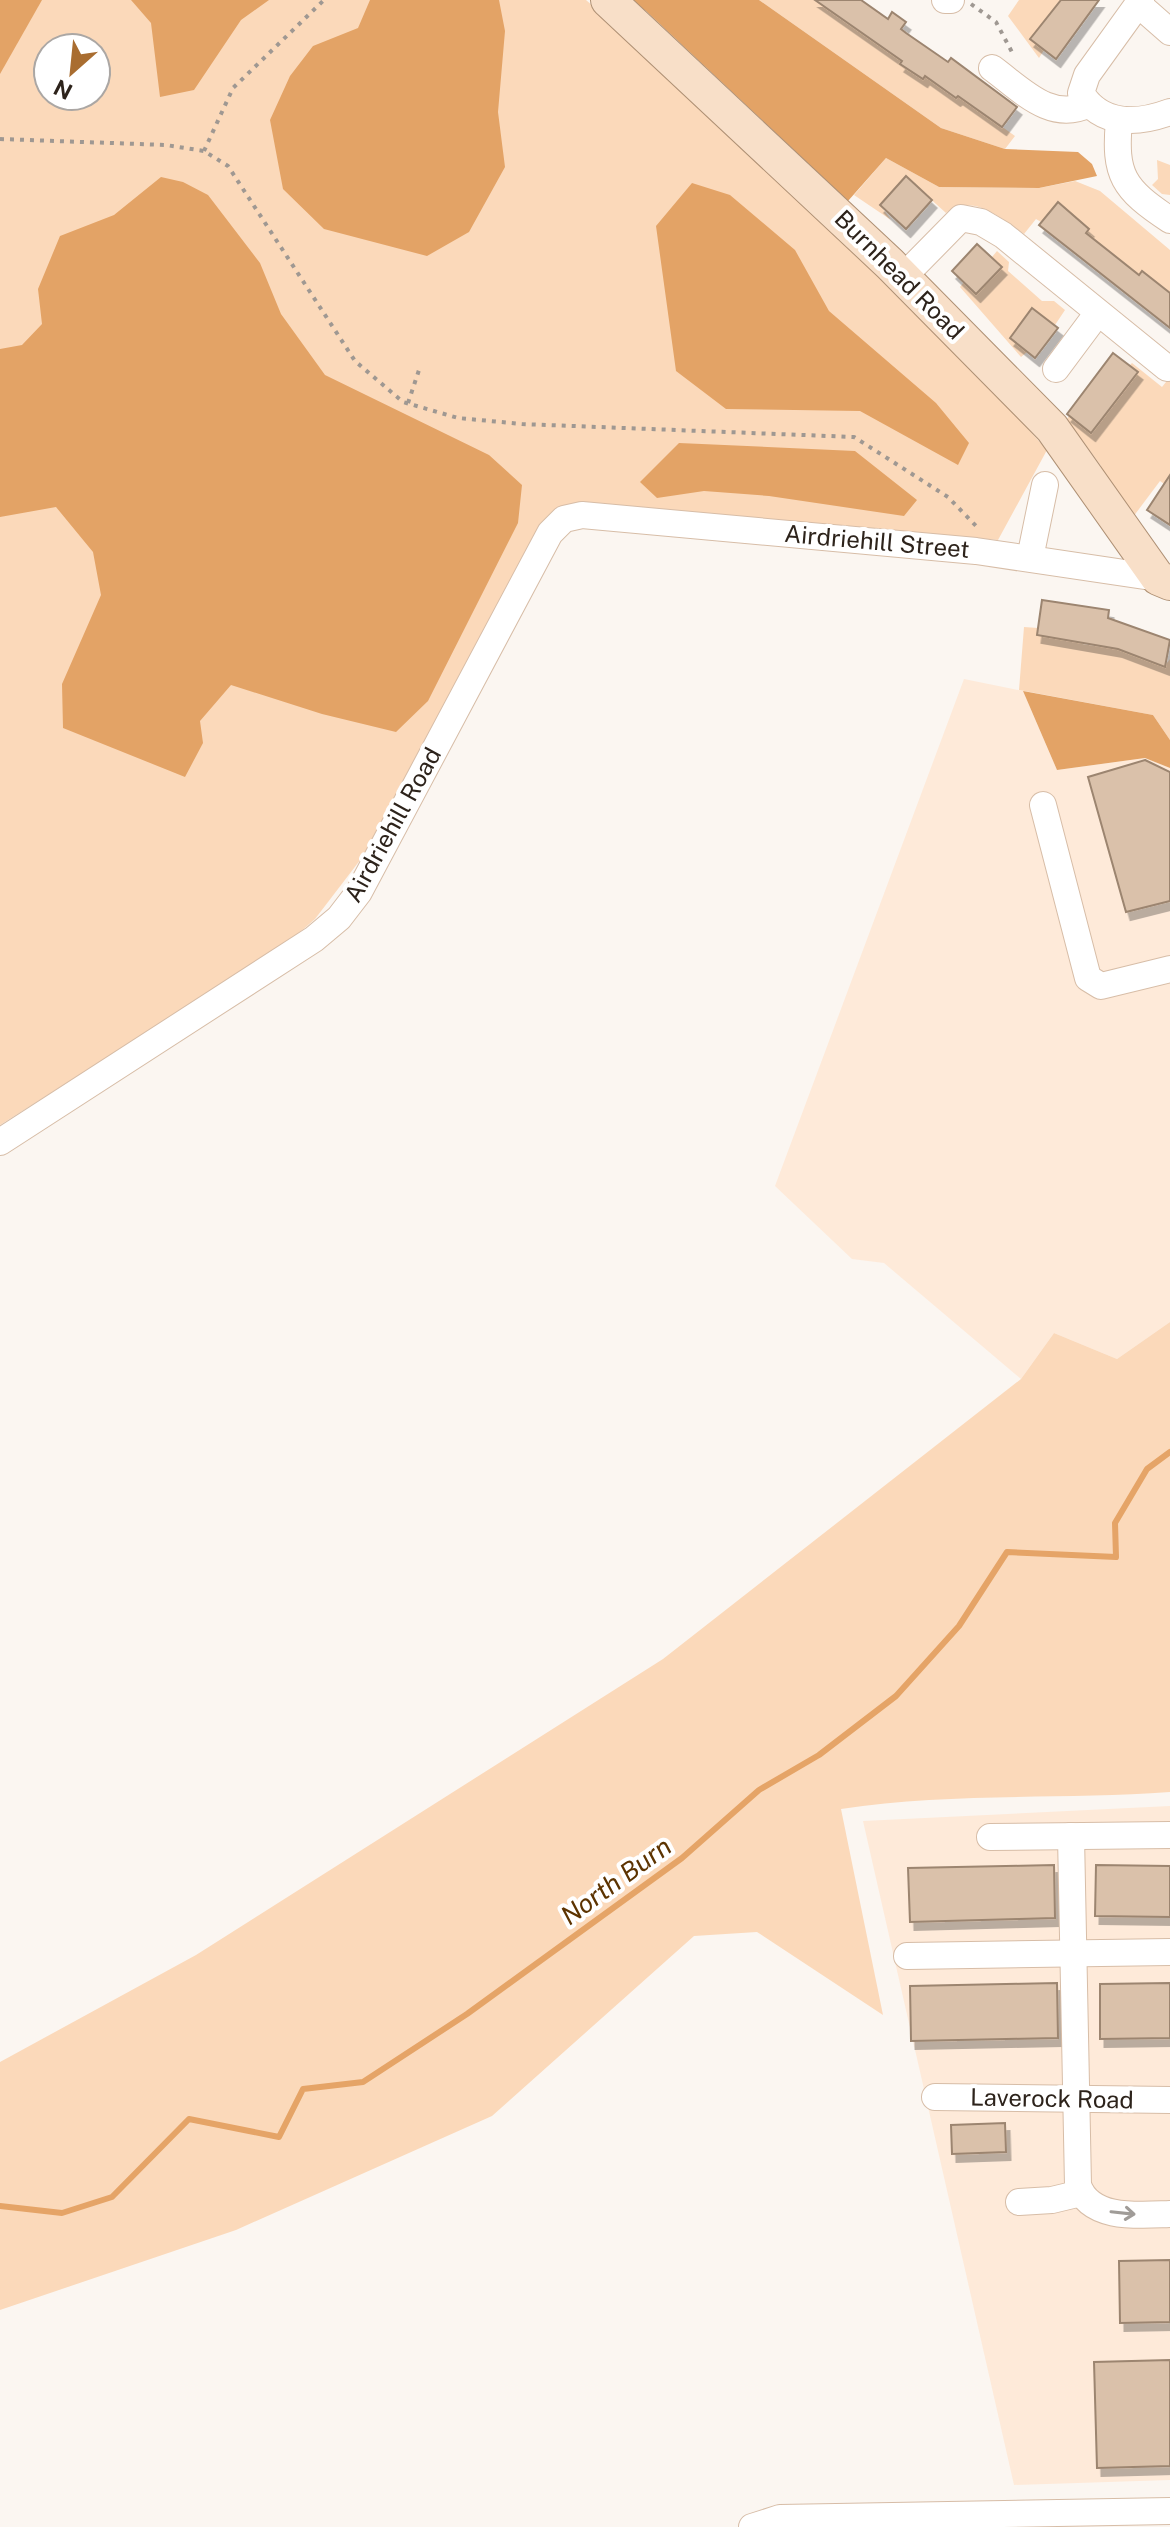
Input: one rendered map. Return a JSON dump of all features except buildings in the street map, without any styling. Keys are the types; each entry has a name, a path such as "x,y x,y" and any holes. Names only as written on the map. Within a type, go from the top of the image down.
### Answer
{"main road":[{"name":"Burnhead Road","path":"608,0 765,143 1052,428 1164,580"}],"street":[{"path":"1170,32 1139,2 1087,75 1081,93 1089,104 1119,121 1135,122 1170,112"},
{"path":"1004,63 1049,110 1075,111 1089,104"},
{"path":"1119,121 1116,157 1119,171 1141,197 1170,220"},
{"path":"903,277 961,218 971,220 1003,235 1167,368"},
{"path":"1056,369 1097,314"},
{"path":"1030,558 1045,485"},
{"name":"Airdriehill Street","path":"582,515 976,551 1164,580"},
{"name":"Airdriehill Road","path":"0,1142 314,939 339,918 359,892 550,533 564,519 582,515"},
{"path":"1043,805 1088,978 1101,986 1170,969"},
{"path":"990,1837 1170,1835"},
{"path":"1071,1836 1075,2099 1081,2193"},
{"path":"907,1956 1170,1952"},
{"name":"Laverock Road","path":"935,2097 1170,2100"},
{"path":"1019,2202 1052,2200 1081,2193 1110,2212 1170,2214"},
{"path":"752,2527 780,2518 1170,2511"}],"path":[{"path":"204,151 233,88 324,0"},
{"path":"966,0 996,22 1004,63"},
{"path":"0,139 166,145 204,151 228,166 355,361 408,403 458,418 522,424 854,437 948,497 978,528 976,551"},
{"path":"408,403 420,367"}],"shaded area":[{"path":"0,0 586,0 707,107 824,218 938,332 1047,450 998,540 606,506 565,508 548,517 364,855 315,919 283,947 0,1125"},
{"path":"0,0 42,0 0,74"},
{"path":"131,0 269,0 241,20 194,90 160,97 151,23"},
{"path":"370,0 499,0 505,31 498,112 505,167 469,232 427,256 324,229 283,189 270,120 290,76 313,46 358,28"},
{"path":"629,0 759,0 941,128 1005,149 1078,152 1092,164 1097,176 1039,188 939,187 886,158 848,201 646,11"},
{"path":"759,0 815,0 833,12 841,0 847,4 838,17 858,31 867,19 912,47 900,64 922,79 935,62 943,68 933,82 955,98 971,78 973,106 1015,136 1005,149 941,128"},
{"path":"1019,0 1076,0 1031,39 1044,50 1039,58 1008,16"},
{"path":"886,158 939,187 1039,188 1075,181 1100,191 1170,250 1170,293 1142,271 1128,289 1132,269 1092,238 1075,246 1089,229 1058,203 1041,222 1036,219 1024,234 976,206 956,207 946,213 906,177 880,205 891,220 854,195"},
{"path":"1157,160 1170,165 1170,195 1162,194 1152,185 1158,179"},
{"path":"161,177 183,182 208,195 260,263 281,314 325,375 489,455 522,485 518,523 428,701 396,732 322,714 231,685 200,721 203,743 185,777 63,728 62,684 101,595 93,552 56,507 0,517 0,349 22,345 42,324 38,289 60,236 114,215"},
{"path":"692,183 730,195 795,250 829,311 936,403 969,443 958,465 860,411 726,409 676,371 656,226"},
{"path":"997,251 1009,262 1008,271 1042,301 1054,301 1065,310 1055,325 1032,309 1010,338 1027,352 1021,357 960,287 964,282 976,294 1001,266 992,257"},
{"path":"1132,363 1162,387 1170,377 1170,488 1160,481 1133,517 1098,471 1101,466 1067,419 1069,416 1092,433 1114,404 1095,388 1120,395 1138,373 1129,366"},
{"path":"679,443 855,451 917,500 904,516 769,496 704,491 657,498 640,482"},
{"path":"1024,627 1038,628 1038,635 1082,637 1082,644 1103,647 1105,640 1114,648 1164,667 1170,659 1170,740 1153,715 1019,690"},
{"path":"964,679 1023,691 1057,770 1145,758 1170,768 1170,1322 1117,1359 1054,1333 1021,1379 884,1263 852,1259 775,1186"},
{"path":"1023,691 1153,715 1170,740 1170,768 1145,758 1057,770"},
{"path":"1170,1322 1170,1792 923,1800 841,1809 883,2015 757,1932 694,1936 492,2116 236,2230 0,2310 0,2062 196,1955 663,1659 1021,1379 1054,1333 1117,1359"},
{"path":"1170,1806 1170,2480 1014,2485 863,1821"}],"waterway":[{"name":"North Burn","path":"0,2206 62,2213 112,2197 189,2119 279,2137 303,2089 363,2082 467,2014 682,1858 759,1790 819,1755 896,1696 959,1626 1007,1552 1116,1557 1115,1523 1147,1469 1170,1452"}]}
